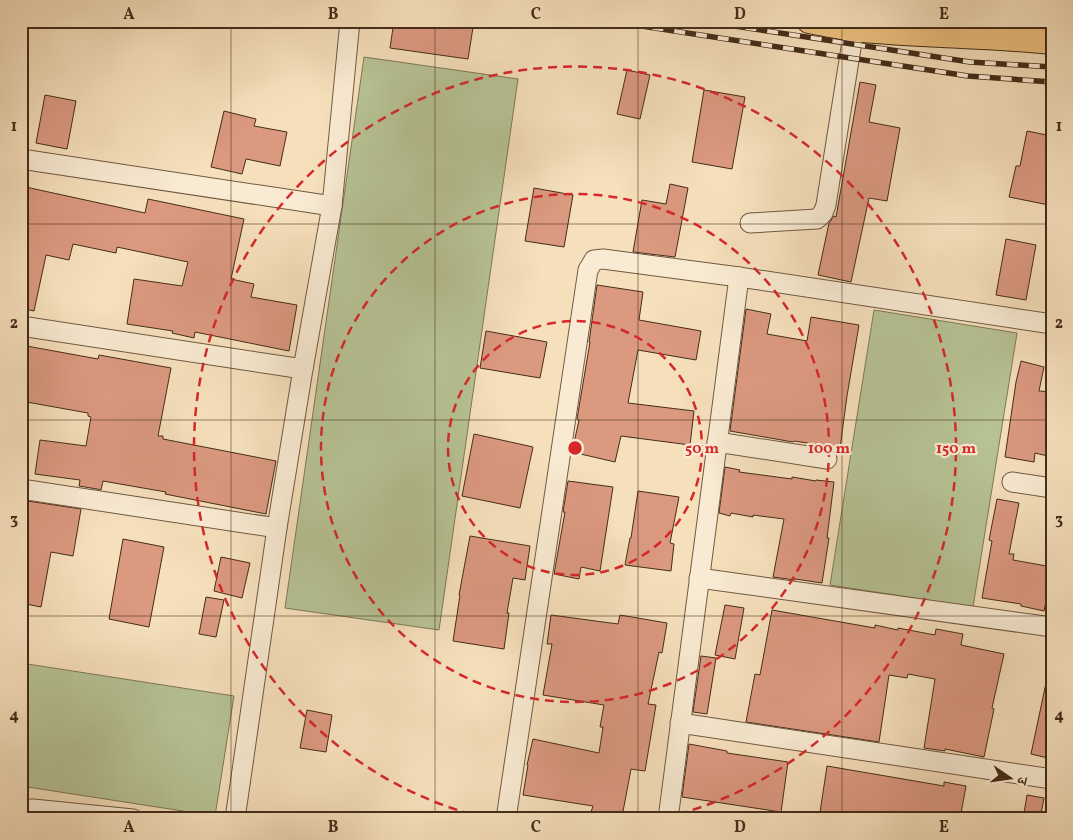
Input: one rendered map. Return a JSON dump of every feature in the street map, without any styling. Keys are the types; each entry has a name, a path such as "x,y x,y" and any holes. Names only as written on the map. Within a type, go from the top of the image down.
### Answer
{"main road":[{"path":"809,21 854,29 1052,42"}],"street":[{"path":"235,819 277,528 332,206 350,21"},
{"path":"750,223 817,218 823,213 828,196 854,29"},
{"path":"21,159 332,206"},
{"path":"506,819 588,270 594,260 603,259 739,277 1052,324"},
{"path":"668,819 739,277"},
{"path":"21,326 304,369"},
{"path":"717,442 826,459"},
{"path":"1012,482 1052,488"},
{"path":"21,489 277,528"},
{"path":"699,578 1052,627"},
{"path":"680,723 1052,779"},
{"path":"21,810 33,809 133,819"}],"green space":[{"path":"364,57 518,79 439,630 285,608"},
{"path":"874,310 1017,333 973,607 830,585"},
{"path":"21,663 234,696 215,816 21,786"}],"building":[{"path":"394,21 474,21 468,59 390,48"},
{"path":"627,70 650,75 640,119 617,114"},
{"path":"860,82 876,85 869,122 900,128 887,201 869,198 851,282 818,275 829,223 834,216 836,217"},
{"path":"704,90 745,97 732,169 692,162"},
{"path":"45,95 76,101 67,149 36,143"},
{"path":"224,111 256,119 254,126 287,132 280,166 246,159 242,174 211,167"},
{"path":"1027,131 1052,136 1052,194 1049,205 1009,197 1016,166 1020,166"},
{"path":"670,184 688,188 675,257 633,252 642,200 666,204"},
{"path":"21,186 145,213 148,199 244,219 231,279 254,284 251,297 297,305 289,351 195,332 194,338 172,333 173,331 127,324 134,279 182,286 188,262 117,247 116,253 73,244 69,260 46,255 34,311 21,308"},
{"path":"534,188 573,195 564,247 525,241"},
{"path":"1006,239 1036,245 1026,300 996,295"},
{"path":"597,285 643,292 639,320 701,331 696,360 638,350 628,403 694,411 690,445 621,436 615,462 572,452 579,420 577,419"},
{"path":"746,309 771,314 767,334 807,341 811,317 859,325 840,448 730,431"},
{"path":"486,331 547,342 540,378 480,368"},
{"path":"21,345 98,359 99,355 171,368 158,436 163,436 163,439 276,461 266,514 165,494 166,492 103,481 101,490 79,486 80,480 35,474 40,440 86,446 91,417 88,416 88,413 21,401"},
{"path":"1021,361 1044,367 1039,391 1052,392 1052,457 1035,453 1034,462 1005,457"},
{"path":"474,434 533,447 520,508 462,496"},
{"path":"725,467 740,470 739,472 834,482 827,538 829,538 822,583 773,577 784,519 731,513 730,516 719,513"},
{"path":"568,481 613,487 600,571 581,567 579,579 554,574 565,512 563,512"},
{"path":"638,491 679,497 670,543 674,544 671,571 625,565"},
{"path":"997,499 1019,503 1009,554 1014,554 1013,560 1052,567 1044,611 1021,606 1021,604 982,598 992,541 989,540"},
{"path":"21,500 81,509 73,556 51,552 41,607 21,603 21,573 28,536 21,535"},
{"path":"470,536 530,546 525,580 513,578 507,613 509,613 504,649 453,641"},
{"path":"123,539 164,547 149,627 109,619"},
{"path":"221,557 250,563 242,598 214,591"},
{"path":"206,597 224,600 216,637 199,634"},
{"path":"725,605 744,608 735,659 715,655"},
{"path":"772,610 875,628 875,625 935,635 936,629 963,634 961,645 1004,654 984,757 945,749 945,751 924,748 935,679 908,674 907,678 889,675 879,742 746,722 755,674 760,675"},
{"path":"551,615 618,624 620,615 667,623 662,653 659,652 648,704 656,705 645,771 631,769 622,817 591,812 593,806 523,795 533,739 599,753 603,727 600,727 604,705 543,695 552,644 547,644"},
{"path":"701,656 716,658 707,714 693,712"},
{"path":"1046,683 1052,683 1052,759 1031,754"},
{"path":"307,710 332,715 326,752 300,748"},
{"path":"689,744 727,751 727,753 788,762 781,812 682,797"},
{"path":"827,766 944,786 944,782 966,786 960,819 819,819"},
{"path":"1027,795 1044,798 1040,819 1023,819"}],"railway":[{"path":"609,21 968,76 1052,82"},
{"path":"702,21 970,62 1052,67"}]}
